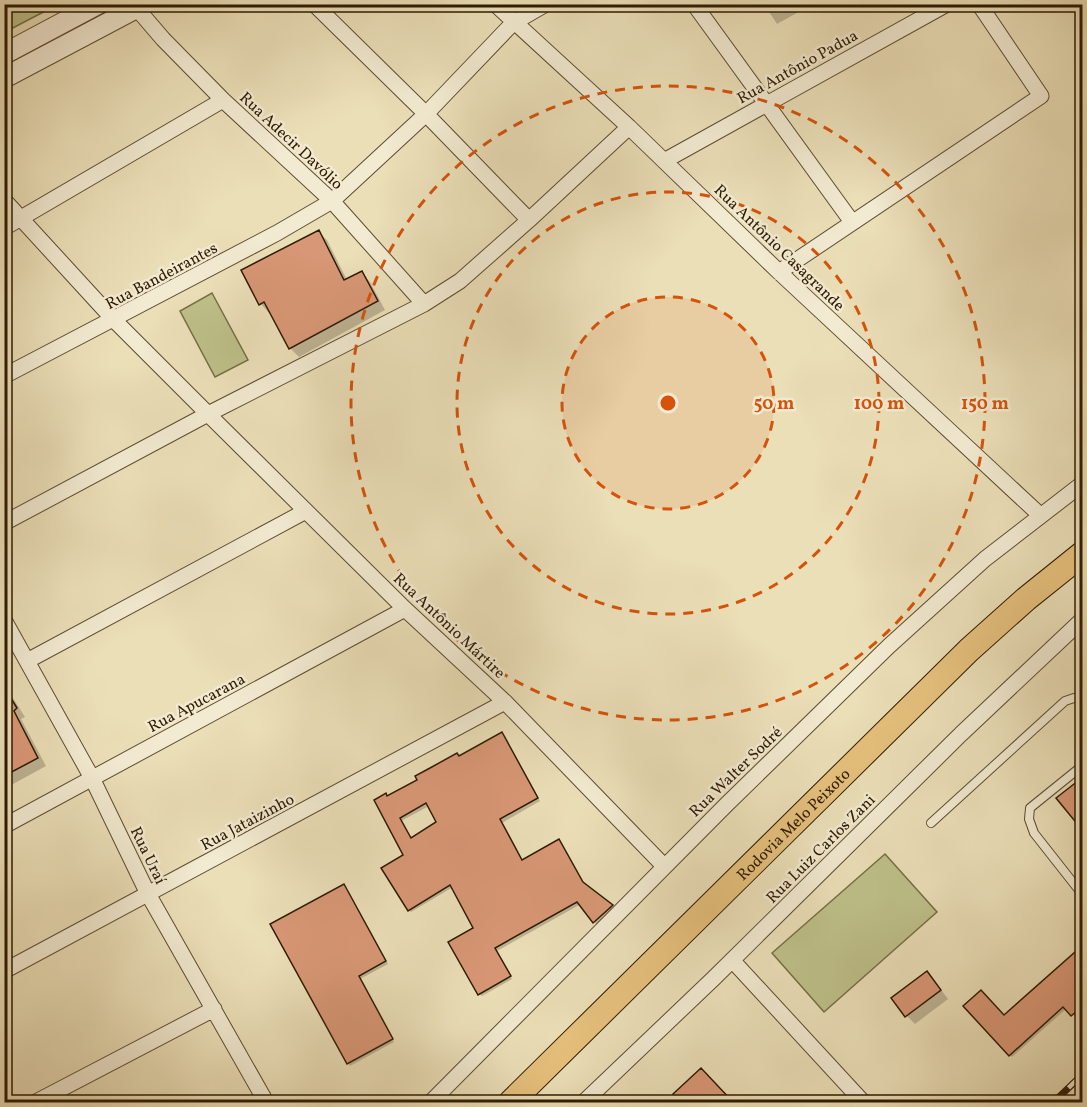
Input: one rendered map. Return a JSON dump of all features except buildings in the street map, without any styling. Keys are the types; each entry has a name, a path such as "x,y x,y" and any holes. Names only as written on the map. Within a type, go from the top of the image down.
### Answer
{"main road":[{"name":"Rodovia Melo Peixoto","path":"511,1102 969,650 1026,599 1083,554"}],"street":[{"path":"98,4 6,54 11,75 138,6"},
{"path":"314,4 529,220"},
{"name":"Rua Antônio Casagrande","path":"495,4 513,23 629,127 779,272 1040,516"},
{"name":"Rua Bandeirantes","path":"4,376 278,233 332,201 426,114 513,23 546,4"},
{"path":"694,4 852,222"},
{"name":"Rua Antônio Padua","path":"664,161 947,4"},
{"path":"779,272 1041,96 979,4"},
{"name":"Rua Adecir Davólio","path":"138,6 223,100 332,201 424,304"},
{"path":"4,228 223,100"},
{"path":"4,523 208,414 424,304 460,281 629,127"},
{"name":"Rua Antônio Mártire","path":"4,200 114,320 405,609 506,702 664,866"},
{"name":"Rua Walter Sodré","path":"431,1102 664,866 889,646 985,558 1083,483"},
{"path":"27,661 306,511"},
{"name":"Rua Apucarana","path":"4,826 405,609"},
{"name":"Rua Uraí","path":"4,620 92,778 148,894 266,1102"},
{"name":"Rua Luiz Carlos Zani","path":"584,1102 961,734 1083,620"},
{"name":"Rua Jataizinho","path":"4,971 506,702"},
{"path":"732,960 863,1102"},
{"path":"36,1102 214,1009"}],"lane":[{"path":"931,823 1065,701 1074,698 1083,699"},
{"path":"1083,766 1030,808 1029,819 1034,833 1083,894"}],"green space":[{"path":"5,4 57,4 57,5 5,32"},
{"path":"212,293 248,360 215,377 180,311"},
{"path":"885,854 937,912 824,1012 772,953"}],"railway":[{"path":"1045,1102 1059,1097 1082,1075"}]}
